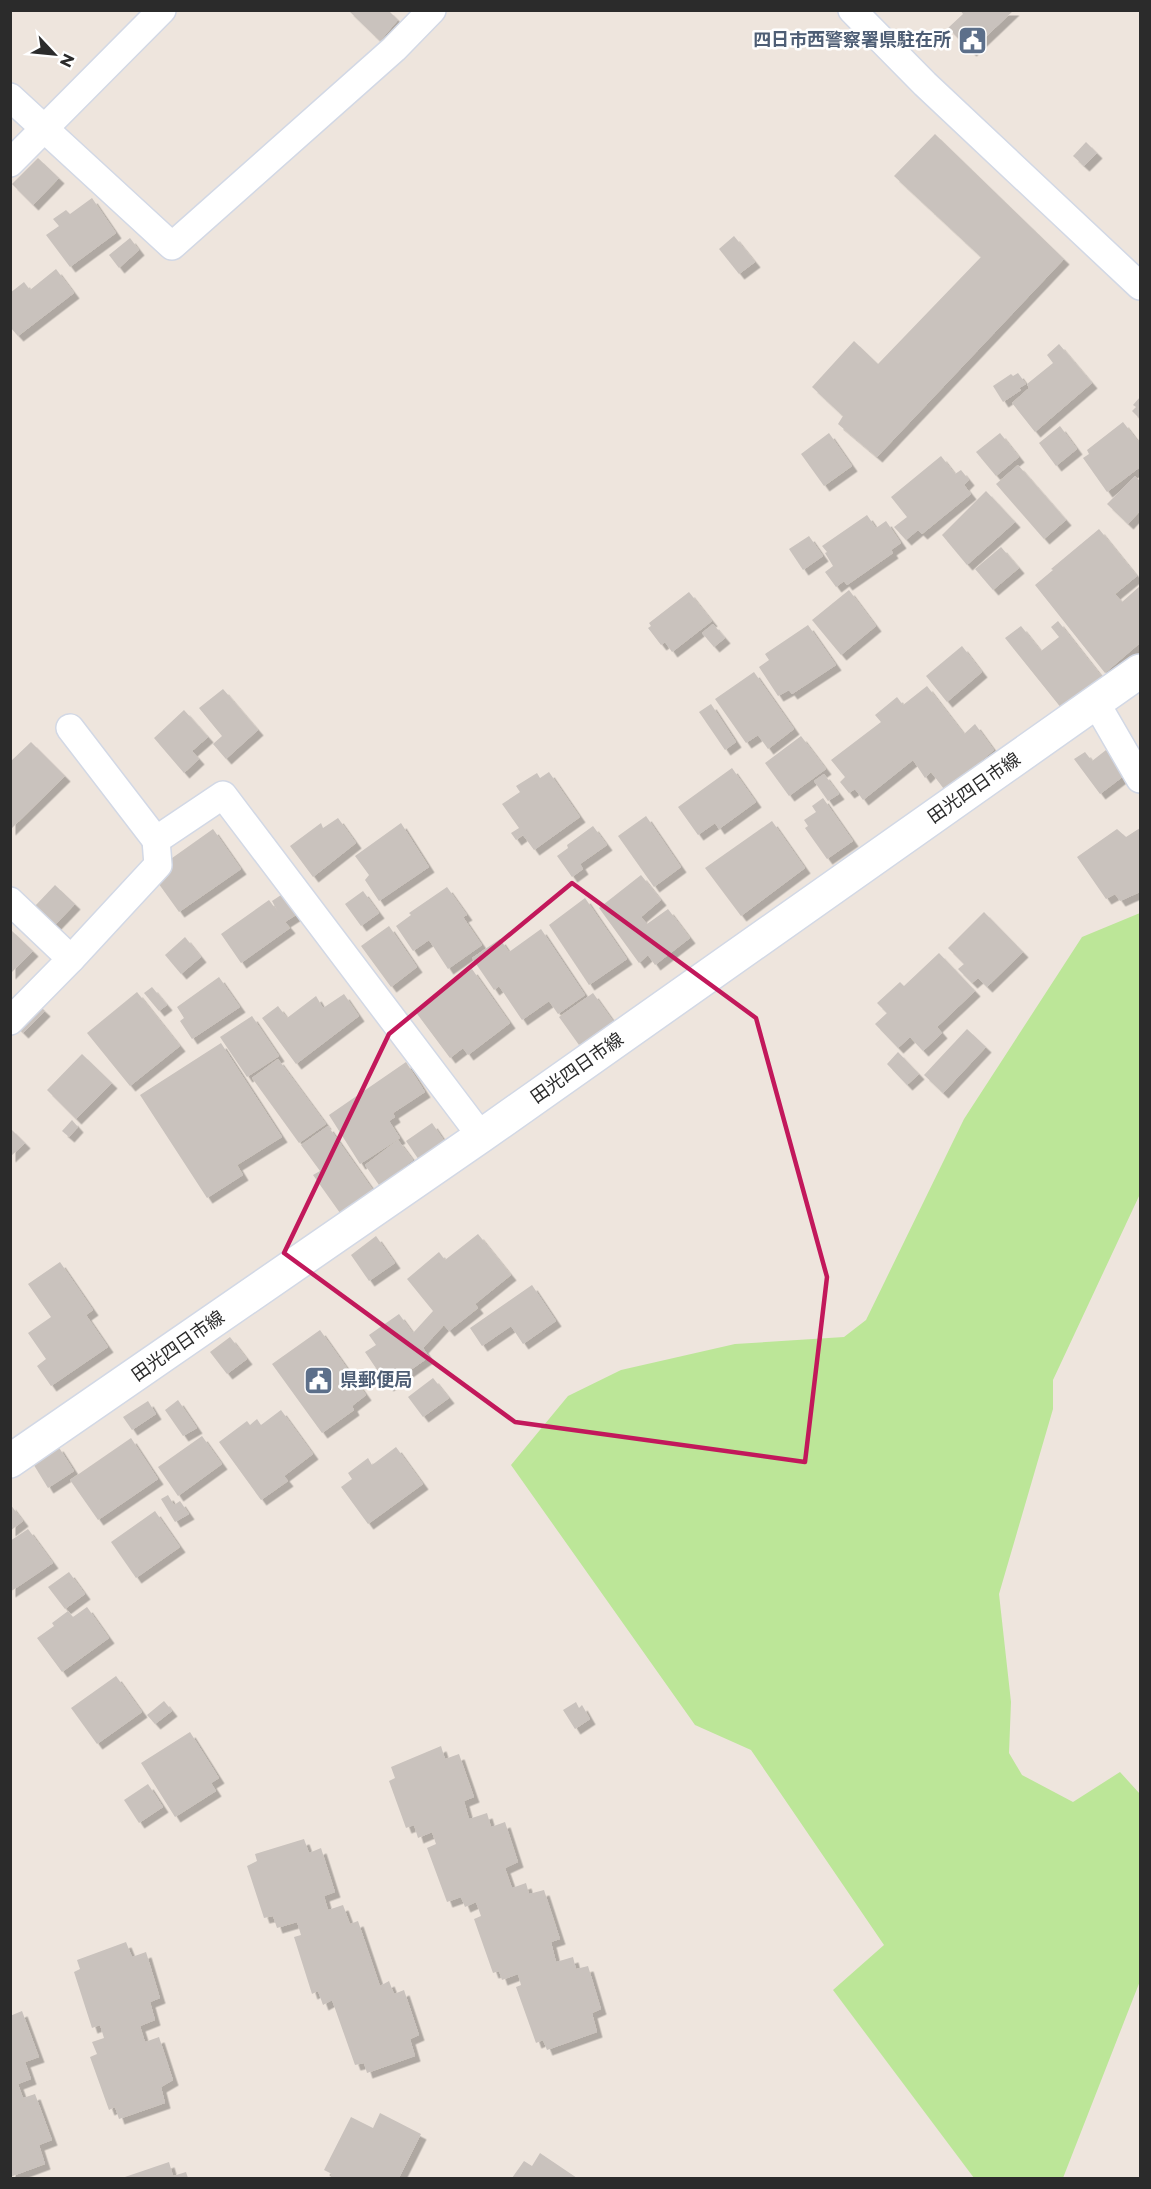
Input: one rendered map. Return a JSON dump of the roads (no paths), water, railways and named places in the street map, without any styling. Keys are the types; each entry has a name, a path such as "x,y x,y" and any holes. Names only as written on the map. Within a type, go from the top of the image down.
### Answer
{"main road":[{"name":"田光四日市線","path":"10,1461 481,1136 1140,671"}],"street":[{"path":"10,163 162,10"},
{"path":"10,97 172,246 394,49 432,10"},
{"path":"852,10 925,84 1140,286"},
{"path":"1096,703 1140,779"},
{"path":"10,1021 158,865 156,840 70,728"},
{"path":"156,840 223,795 481,1136"},
{"path":"10,901 71,959"}],"place":[{"name":"四日市西警察署県駐在所","path":"972,40"},
{"name":"県郵便局","path":"319,1380"}]}
